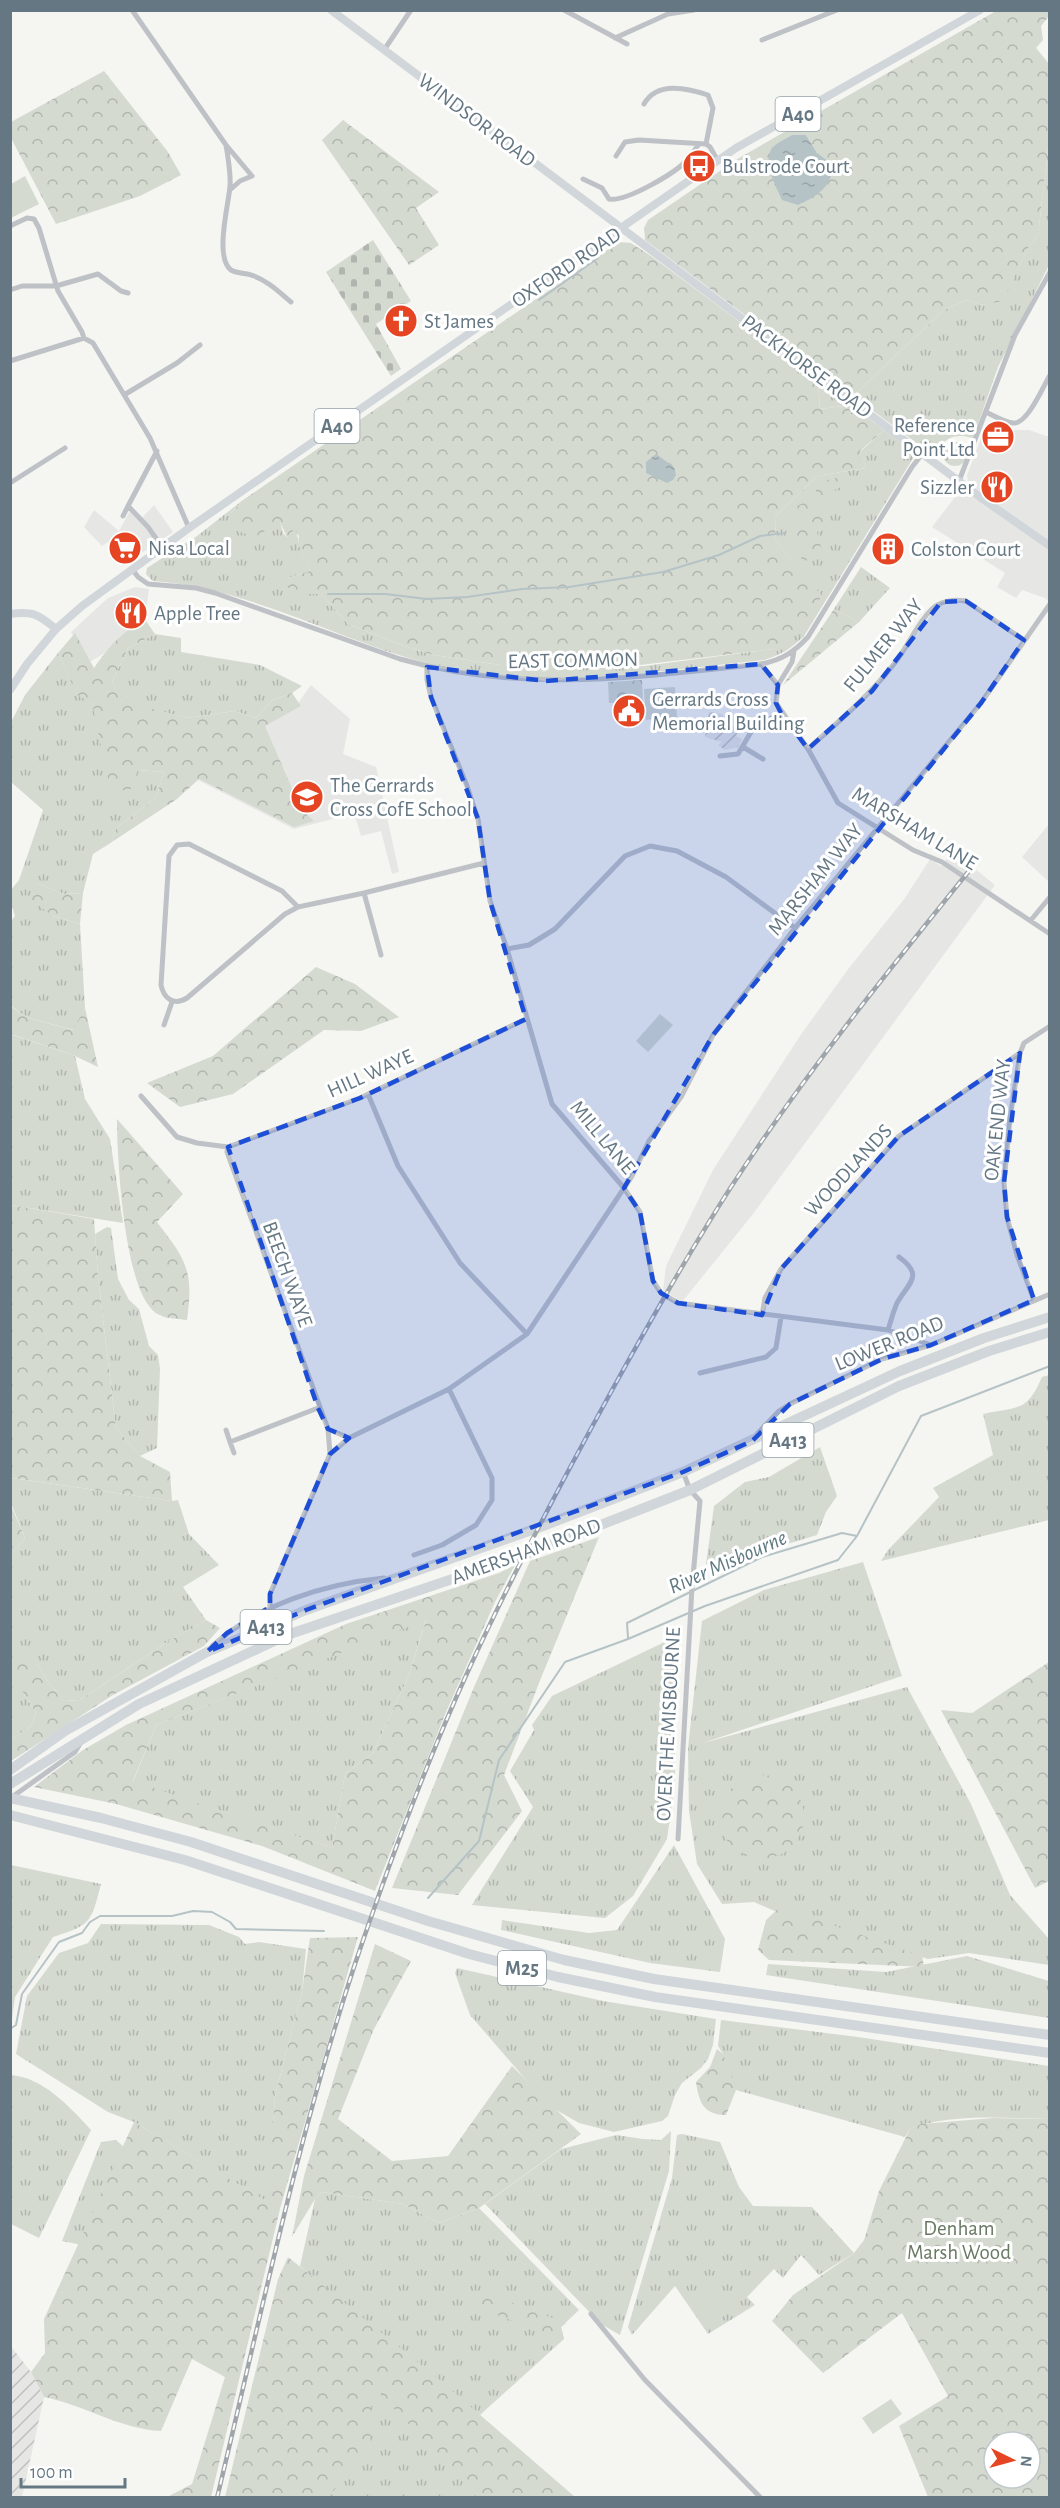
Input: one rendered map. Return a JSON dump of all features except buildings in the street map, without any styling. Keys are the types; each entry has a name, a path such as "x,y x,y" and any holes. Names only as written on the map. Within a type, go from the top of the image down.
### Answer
{"highway":[{"name":"A413","path":"10,1770 65,1731 207,1652 306,1610 402,1577 683,1472 900,1371 984,1338 1050,1317"},
{"name":"AMERSHAM ROAD","path":"10,1784 139,1704 287,1635 529,1553 690,1490 899,1386 938,1370 1050,1332"},
{"name":"M25","path":"13,1798 101,1818 190,1842 428,1921 564,1960 654,1979 1050,2035"},
{"name":"M25","path":"10,1815 185,1860 469,1954 558,1977 656,1997 1050,2053"}],"main road":[{"name":"WINDSOR ROAD","path":"331,10 622,228"},
{"name":"OXFORD ROAD","path":"10,690 27,664 56,629 81,606 189,528 718,161 980,10"},
{"name":"PACKHORSE ROAD","path":"622,228 959,481 1050,546"},
{"path":"10,614 29,612 40,616 56,629"}],"street":[{"path":"132,10 226,145 252,176 240,181 231,189"},
{"path":"384,50 411,10"},
{"path":"564,10 627,44"},
{"path":"615,38 669,14 694,10"},
{"path":"762,40 837,10"},
{"path":"644,104 653,93 667,89 691,90 708,94 713,108 706,144"},
{"path":"616,156 620,147 631,140 706,144 718,161"},
{"path":"583,179 602,188 609,199 625,198 675,170 687,160 699,144"},
{"path":"226,145 231,189 226,207 224,249 226,263 231,270 251,274 266,282 291,302"},
{"path":"10,226 27,218 34,219 39,228 56,286 84,338 93,343 157,451 189,528"},
{"path":"959,481 1016,335 1050,272"},
{"path":"10,290 22,286 56,286 98,274 121,291 128,293"},
{"path":"10,361 84,338"},
{"path":"124,395 177,363 200,345"},
{"path":"986,412 1011,423 1024,419 1050,375"},
{"path":"10,483 65,448"},
{"path":"123,516 157,451"},
{"path":"720,756 738,754 758,725 781,713 776,703 778,685 792,662 795,651 808,637 912,467 923,453"},
{"path":"128,506 148,527 162,547"},
{"name":"EAST COMMON","path":"132,569 148,584 196,588 215,593 428,667 490,678 546,681 646,676 761,663 781,659 795,651"},
{"name":"FULMER WAY","path":"808,749 872,691 896,662 931,609 941,602 966,601 1024,640"},
{"name":"MARSHAM WAY","path":"527,1334 624,1188 648,1141 681,1097 713,1035 795,927 981,703 1050,604"},
{"path":"761,663 778,685"},
{"name":"MILL LANE","path":"428,667 427,680 431,698 478,819 490,901 507,949 552,1104 624,1188 640,1212 653,1281 661,1293 678,1303 762,1316 888,1330 931,1344"},
{"name":"MARSHAM LANE","path":"781,713 808,749 838,803 913,850 942,862 992,893 1050,934"},
{"path":"743,747 763,759"},
{"path":"298,907 282,891 189,844 177,845 169,856 160,985 163,993 172,1002 181,1003 285,914 298,907 484,863"},
{"path":"507,949 529,945 555,929 626,856 650,846 677,851 726,877 795,927"},
{"path":"364,893 381,955"},
{"path":"1031,920 1050,897"},
{"path":"164,1025 172,1002"},
{"name":"HILL WAYE","path":"227,1150 368,1094 526,1018"},
{"name":"OAK END WAY","path":"1034,1300 1017,1256 1010,1227 1004,1182 1010,1119 1020,1053 1024,1043 1050,1026"},
{"name":"WOODLANDS","path":"762,1316 765,1298 781,1269 899,1136 1020,1053"},
{"path":"270,1607 270,1594 330,1454 350,1438 449,1389 527,1334 460,1263 398,1166 368,1094"},
{"path":"141,1096 177,1137 227,1150"},
{"name":"BEECH WAYE","path":"227,1150 318,1408 328,1430 330,1454"},
{"path":"888,1330 898,1301 912,1283 911,1266 899,1257"},
{"name":"LOWER ROAD","path":"752,1441 764,1425 790,1404 882,1359 931,1344 1050,1294"},
{"path":"700,1373 766,1357 776,1348 781,1317"},
{"path":"414,1556 442,1545 476,1525 492,1500 492,1478 449,1389"},
{"path":"230,1442 318,1408"},
{"path":"226,1430 234,1453"},
{"path":"328,1430 350,1438"},
{"name":"OVER THE MISBOURNE","path":"678,1839 692,1587 700,1502 690,1490 683,1472"},
{"path":"207,1652 227,1633 270,1607 360,1581 402,1577"},
{"path":"13,1798 75,1752 83,1738"},
{"path":"591,2314 645,2380 761,2498"}],"highlighted area":[{"path":"966,601 1024,640 981,703 713,1035 624,1188 640,1212 653,1281 661,1293 678,1303 762,1315 781,1269 899,1136 1020,1053 1004,1182 1007,1217 1034,1300 931,1345 882,1359 790,1404 752,1441 683,1472 306,1610 207,1652 227,1633 270,1607 270,1594 330,1454 349,1438 328,1429 318,1408 228,1147 360,1098 526,1019 490,901 478,819 431,697 427,667 546,681 761,664 778,685 776,703 781,713 808,749 872,691 941,602"}],"shaded area":[{"path":"995,421 1014,430 1029,430 1049,437 1049,602 1045,598 1022,590 1016,598 997,587 1005,573 932,527 962,488 969,489 967,475 983,433 989,435"},
{"path":"154,505 173,532 127,563 108,542 102,546 84,527 94,510 119,531 132,507 142,518"},
{"path":"135,587 149,589 144,627 140,632 88,663 71,632 108,598"},
{"name":"The Gerrards Cross CofE School","path":"311,685 350,719 343,754 376,767 399,872 392,874 381,831 361,836 356,819 340,817 294,829 190,776 270,719 299,702"},
{"path":"709,712 721,714 730,725 739,730 736,736 742,739 738,747 725,750 718,745 722,742 705,737 706,732 702,730 704,718 708,719"},
{"path":"1049,824 1049,882 1022,857"},
{"path":"953,851 995,885 753,1214 682,1302 663,1290 666,1266 713,1170 802,1033 849,968 905,898 930,859 941,866"},
{"path":"10,2345 31,2372 44,2397 22,2497 11,2497"}],"green space":[{"path":"996,11 1049,11 1049,16 1041,26 1043,40 1036,48 1050,65 1049,140 1038,236 1029,246 1003,301 981,305 967,300 944,310 853,396 645,240 644,228 648,220 739,158","holes":["806,135 817,153 782,200"]},
{"path":"104,71 168,152 181,175 140,196 56,224 11,138 11,122"},
{"path":"343,120 439,192 416,208 439,245 409,265 322,140"},
{"path":"1049,140 1049,265 998,367 973,438 955,436 937,448 926,450 853,396 944,310 967,300 981,305 1003,300 1029,246 1038,236"},
{"path":"25,176 39,204 11,218 11,184"},
{"path":"373,240 411,301 376,324 401,369 391,376 326,272"},
{"path":"619,242 631,243 651,256 818,380 820,409 850,405 884,430 860,451 866,468 817,476 775,517 776,541 822,596 795,634 774,649 606,669 598,669 590,655 582,649 571,662 563,665 557,672 434,655 348,624 321,594 301,594 283,585 288,578 310,571 300,549 299,536 294,530 287,537 280,522 255,537 229,528 231,513 243,500"},
{"path":"818,380 850,405 820,409"},
{"path":"884,430 915,455 804,636 786,651 764,660 597,677 512,677 471,672 395,654 259,604 189,586 153,581 146,574 147,568 197,536 243,500 231,513 280,521 283,533 287,537 294,530 296,532 310,571 288,578 294,588 305,593 321,594 348,624 434,655 557,672 563,665 571,662 582,649 590,655 599,669 644,666 774,649 795,633 821,596 776,541 775,517 817,476 866,468 860,452"},
{"path":"955,442 960,443 966,449 966,459 960,465 955,466 950,465 944,459 943,454 944,449 950,443"},
{"path":"849,475 849,484 829,492 825,527 817,532 823,554 819,558 804,561 790,538 794,516 792,508 813,499 819,482"},
{"path":"861,567 890,588 859,622 834,609"},
{"path":"834,609 859,622 783,685"},
{"path":"146,621 155,634 128,648 112,682 123,701 187,718 235,711 256,718 273,700 292,693 301,706 265,726 301,809 314,821 294,827 199,779 177,799 112,842 116,828 156,798 164,772 138,770 131,789 111,792 92,703 77,695 58,653 75,633 94,668 110,647 123,635"},
{"path":"155,634 181,638 181,652 260,665 302,686 292,693 273,700 256,718 235,711 187,718 123,702 112,682 128,648"},
{"path":"58,653 77,694 92,703 98,726 138,770 164,772 156,798 116,828 112,842 93,854 83,893 64,894 37,883 53,916 80,924 85,1008 74,1030 28,1018 11,1006 11,921 15,916 11,903 11,890 19,880 43,810 11,782 11,722 25,695"},
{"path":"642,680 643,702 609,703 608,682"},
{"path":"675,687 677,717 646,720 644,689"},
{"path":"37,883 64,894 83,893 80,924 53,916 30,899"},
{"path":"316,967 355,984 399,1017 361,1031 324,1030 233,1094 180,1107 147,1083 213,1056"},
{"path":"10,1006 28,1018 73,1030 85,1008 98,1067 75,1056 11,1034"},
{"path":"660,1014 673,1025 648,1052 636,1041"},
{"path":"10,1034 75,1056 85,1099 110,1139 123,1223 11,1205"},
{"path":"117,1119 183,1194 157,1222 175,1246 186,1266 189,1289 187,1320 166,1317 157,1313 149,1306 140,1290 133,1269 124,1216 118,1161"},
{"path":"11,1205 94,1219 98,1277 116,1428 140,1456 170,1472 172,1501 13,1478 11,1489"},
{"path":"107,1227 111,1228 118,1279 129,1300 139,1309 149,1346 158,1355 160,1369 157,1448 140,1456 116,1428 95,1234"},
{"path":"1049,1375 1049,1520 881,1561 888,1550 939,1497 933,1488 993,1455 983,1414 1020,1406 1031,1397 1042,1377"},
{"path":"820,1447 837,1496 826,1512 817,1535 755,1554 723,1574 706,1564 714,1506 745,1482 769,1477"},
{"path":"12,1478 178,1500 189,1534 219,1565 183,1587 206,1620 167,1642 80,1700 64,1701 37,1664 24,1694 36,1713 31,1726 11,1740 11,1555 25,1538 11,1503"},
{"path":"10,1503 25,1538 11,1555 10,1555"},
{"path":"599,1537 504,1775 522,1811 458,1895 392,1888 474,1687 530,1561"},
{"path":"863,1562 902,1676 703,1743 907,1687 971,1804 1010,1895 1049,1939 1049,1965 969,1953 928,1959 786,1916 754,1902 722,1904 697,1864 689,1811 688,1748 702,1621 764,1590"},
{"path":"515,1565 495,1602 446,1712 375,1891 262,1846 116,1804 34,1787 83,1750 126,1725 346,1624 499,1573","holes":["426,1620 409,1675 373,1753 345,1774 332,1848 133,1781 156,1725"]},
{"path":"426,1619 409,1675 373,1753 345,1774 332,1848 133,1782 156,1725"},
{"path":"206,1620 220,1628 204,1646 113,1695 11,1761 11,1740 31,1726 36,1713 24,1694 15,1671 22,1659 37,1664 64,1701 80,1700 167,1642"},
{"path":"675,1637 675,1782 667,1839 633,1896 605,1918 472,1905 533,1807 510,1771 534,1730 532,1725 552,1696"},
{"path":"1049,1662 1049,1881 1035,1888 941,1710 972,1713"},
{"path":"762,1775 778,1778 792,1787 801,1801 804,1817 801,1833 792,1847 778,1856 762,1859 746,1856 732,1847 723,1833 720,1817 723,1801 732,1787 746,1778"},
{"path":"674,1845 725,1939 720,1972 650,1963 501,1930 502,1920 589,1933 617,1930"},
{"path":"11,1865 101,1884 95,1907 88,1920 76,1929 53,1937 15,1997 11,2025"},
{"path":"780,1907 922,1956 924,1967 769,1960 758,1950 766,1920"},
{"path":"101,1924 209,1925 239,1937 245,1944 259,1942 306,1949 302,1991 275,2096 269,2203 134,2122 108,2112 16,2054 27,1996 59,1953 88,1943"},
{"path":"358,1937 280,2209 211,2497 167,2497 192,2484 225,2377 192,2359 161,2431 131,2426 74,2405 44,2397 31,2372 45,2353 44,2319 134,2122 268,2202 275,2096 302,1991 310,1938"},
{"path":"375,1944 411,1961 374,2029 338,2119 392,2161 448,2156 512,2066 581,2134 479,2208 439,2223 403,2204 322,2192 315,2199 292,2237 304,2176"},
{"path":"967,1956 1049,1981 1049,2018 766,1975 768,1964 886,1972"},
{"path":"457,1968 603,2001 716,2019 713,2045 708,2059 701,2068 682,2083 668,2116 662,2121 614,2132 579,2123 553,2108 470,2015 455,1973"},
{"path":"721,2020 858,2037 1049,2066 1049,2119 978,2118 942,2121 910,2129 905,2137 736,2090 718,2046"},
{"path":"717,2049 723,2054 736,2090 726,2115 712,2113 704,2106 696,2082 710,2067"},
{"path":"10,2075 34,2081 45,2087 65,2103 91,2130 39,2238 11,2224"},
{"name":"Denham Marsh Wood","path":"993,2118 1049,2119 1049,2497 928,2497 899,2426 948,2396 902,2313 823,2373 772,2321 793,2295 854,2253 864,2240 879,2191 910,2129 921,2124"},
{"path":"671,2131 669,2171 620,2335 601,2324 485,2204 561,2149 616,2135 661,2140"},
{"path":"677,2135 720,2142 739,2187 753,2206 812,2207 854,2253 819,2275 801,2255 783,2278 774,2269 747,2297 755,2305 708,2334 675,2286 632,2335 628,2327 672,2178"},
{"path":"116,2140 126,2149 82,2245 62,2241 101,2142"},
{"path":"322,2192 403,2204 439,2223 479,2208 579,2310 561,2327 564,2339 480,2415 365,2321 567,2497 273,2498 305,2271 300,2266 315,2199"},
{"path":"288,2257 434,2375 575,2497 477,2497 372,2385 370,2455 327,2497 225,2497 278,2279"},
{"path":"704,2284 731,2307 719,2321 692,2298"},
{"path":"486,2293 566,2323 561,2327 564,2339 483,2310 458,2298"},
{"path":"891,2399 902,2414 873,2434 862,2418"}],"water":[{"path":"792,135 806,135 817,153 832,164 832,172 827,185 798,205 782,200 768,160 772,148"},
{"path":"656,454 674,467 676,475 673,480 667,483 646,473 646,462"}],"waterway":[{"path":"539,300 598,258"},
{"path":"426,599 467,597 522,589 569,587 663,572 719,555 760,536 785,533"},
{"path":"328,594 385,594 427,599"},
{"name":"River Misbourne","path":"428,1898 479,1841 499,1760 565,1662 628,1639 705,1606 838,1560 857,1536 921,1416 1050,1366"},
{"name":"River Misbourne","path":"628,1638 627,1623 762,1557 842,1533 857,1536"},
{"name":"River Misbourne","path":"10,2029 16,2025 22,1994 59,1942 82,1933 90,1922 100,1916 172,1916 193,1911 212,1912 230,1922 236,1929 324,1931"}],"railway":[{"path":"217,2498 297,2164 354,1967 422,1779 485,1634 611,1392 715,1212 817,1064 973,866"}],"place":[{"name":"Bulstrode Court","path":"699,166"},
{"name":"St James","path":"401,321"},
{"name":"Reference Point Ltd","path":"998,437"},
{"name":"Sizzler","path":"997,487"},
{"name":"Nisa Local","path":"125,548"},
{"name":"Colston Court","path":"888,549"},
{"name":"Apple Tree","path":"131,613"},
{"name":"Gerrards Cross Memorial Building","path":"629,711"},
{"name":"The Gerrards Cross CofE School","path":"307,797"}]}
